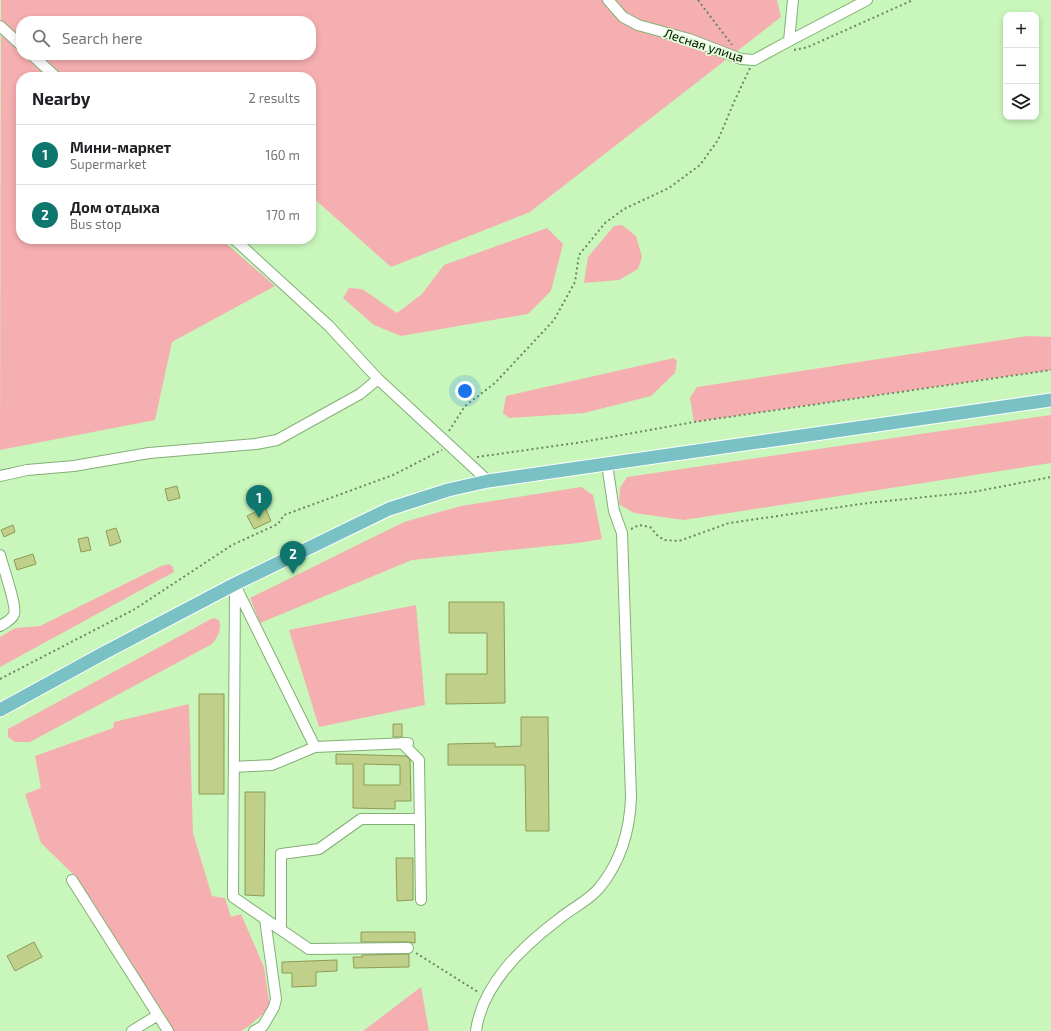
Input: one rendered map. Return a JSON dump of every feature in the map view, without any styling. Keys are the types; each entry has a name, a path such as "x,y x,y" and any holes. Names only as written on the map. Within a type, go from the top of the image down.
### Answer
{"main road":[{"path":"0,710 235,584 389,509 448,490 488,481 1051,400"}],"street":[{"name":"Лесная улица","path":"608,0 623,16 638,25 689,39 741,59 754,60 791,46 867,0"},
{"path":"791,46 793,0"},
{"path":"0,26 16,40"},
{"path":"37,60 51,72"},
{"path":"239,244 329,326 378,379 488,481"},
{"path":"0,476 27,470 74,466 149,453 256,444 277,440 360,394 378,379"},
{"path":"476,1031 481,1008 508,965 532,940 600,888 615,865 624,844 630,817 631,796 622,533 614,511 607,464"},
{"path":"0,555 15,605 12,618 0,626"},
{"path":"235,584 314,747"},
{"path":"235,584 233,897 309,949 408,948"},
{"path":"234,767 272,765 314,747 405,743 419,760 421,900"},
{"path":"281,930 281,854 319,849 361,819 420,819"},
{"path":"72,880 168,1031"},
{"path":"254,1031 263,1026 274,1007 276,999 265,919"},
{"path":"132,1031 158,1015"}],"path":[{"path":"698,0 727,37 741,59"},
{"path":"791,46 808,47 913,0"},
{"path":"0,679 135,609 232,545 278,524 284,515 393,475 447,442 465,406 495,384 554,320 575,282 579,254 606,223 624,209 670,188 700,165 718,140 754,60"},
{"path":"464,458 583,442 694,422 1051,370"},
{"path":"622,533 639,525 650,527 664,540 679,542 729,523 868,503 973,492 1051,477"},
{"path":"408,948 487,997"}],"shaded area":[{"path":"1,0 777,0 781,17 530,212 391,267 316,200 316,72 16,72 16,244 227,244 275,286 172,342 155,420 0,450"},
{"path":"622,225 636,236 642,257 638,269 619,280 584,283 588,257 614,226"},
{"path":"547,228 563,244 551,291 528,314 401,336 374,325 343,298 349,288 362,289 397,313 422,294 444,265"},
{"path":"1028,336 1051,337 1051,370 694,422 690,398 697,387"},
{"path":"674,358 677,361 675,373 651,396 584,413 509,418 503,413 506,396"},
{"path":"1051,415 1051,463 684,520 634,513 619,504 620,488 627,477"},
{"path":"581,487 593,495 602,539 578,543 412,560 260,623 250,598 404,522 461,506"},
{"path":"169,564 173,567 174,572 0,667 0,637 15,628 40,626 161,566"},
{"path":"416,605 425,705 319,727 289,630"},
{"path":"213,618 219,620 220,630 218,636 212,644 30,742 15,742 8,737 8,729"},
{"path":"189,704 193,833 212,896 225,898 231,917 241,914 264,967 270,1008 241,1031 174,1031 78,879 41,843 25,794 41,788 35,756 113,728 114,722"},
{"path":"421,987 429,1031 363,1031"}],"building":[{"path":"177,486 180,498 168,501 165,489"},
{"path":"265,507 271,521 254,529 247,516"},
{"path":"13,525 15,532 4,537 1,530"},
{"path":"116,528 121,542 110,546 106,531"},
{"path":"88,537 91,550 81,552 78,539"},
{"path":"33,554 36,564 17,570 14,560"},
{"path":"449,602 504,602 505,703 446,704 446,674 487,674 487,633 449,633"},
{"path":"199,694 224,694 224,794 199,794"},
{"path":"521,717 548,717 549,831 526,831 525,765 448,765 448,744 495,743 495,747 521,746"},
{"path":"393,724 402,724 402,737 393,737"},
{"path":"336,754 406,756 410,760 411,801 395,801 395,809 353,808 353,764 336,764","holes":["364,764 400,765 400,785 364,785"]},
{"path":"245,792 265,792 264,896 245,895"},
{"path":"396,858 413,858 413,900 397,901"},
{"path":"361,932 415,932 415,943 361,942"},
{"path":"34,942 42,957 15,971 7,956"},
{"path":"409,954 409,967 354,968 353,957 362,957 362,955"},
{"path":"337,960 337,971 316,972 316,986 292,987 292,973 282,973 282,962"}],"place":[{"name":"Мини-маркет","path":"259,518"},
{"name":"Дом отдыха","path":"293,574"}]}
